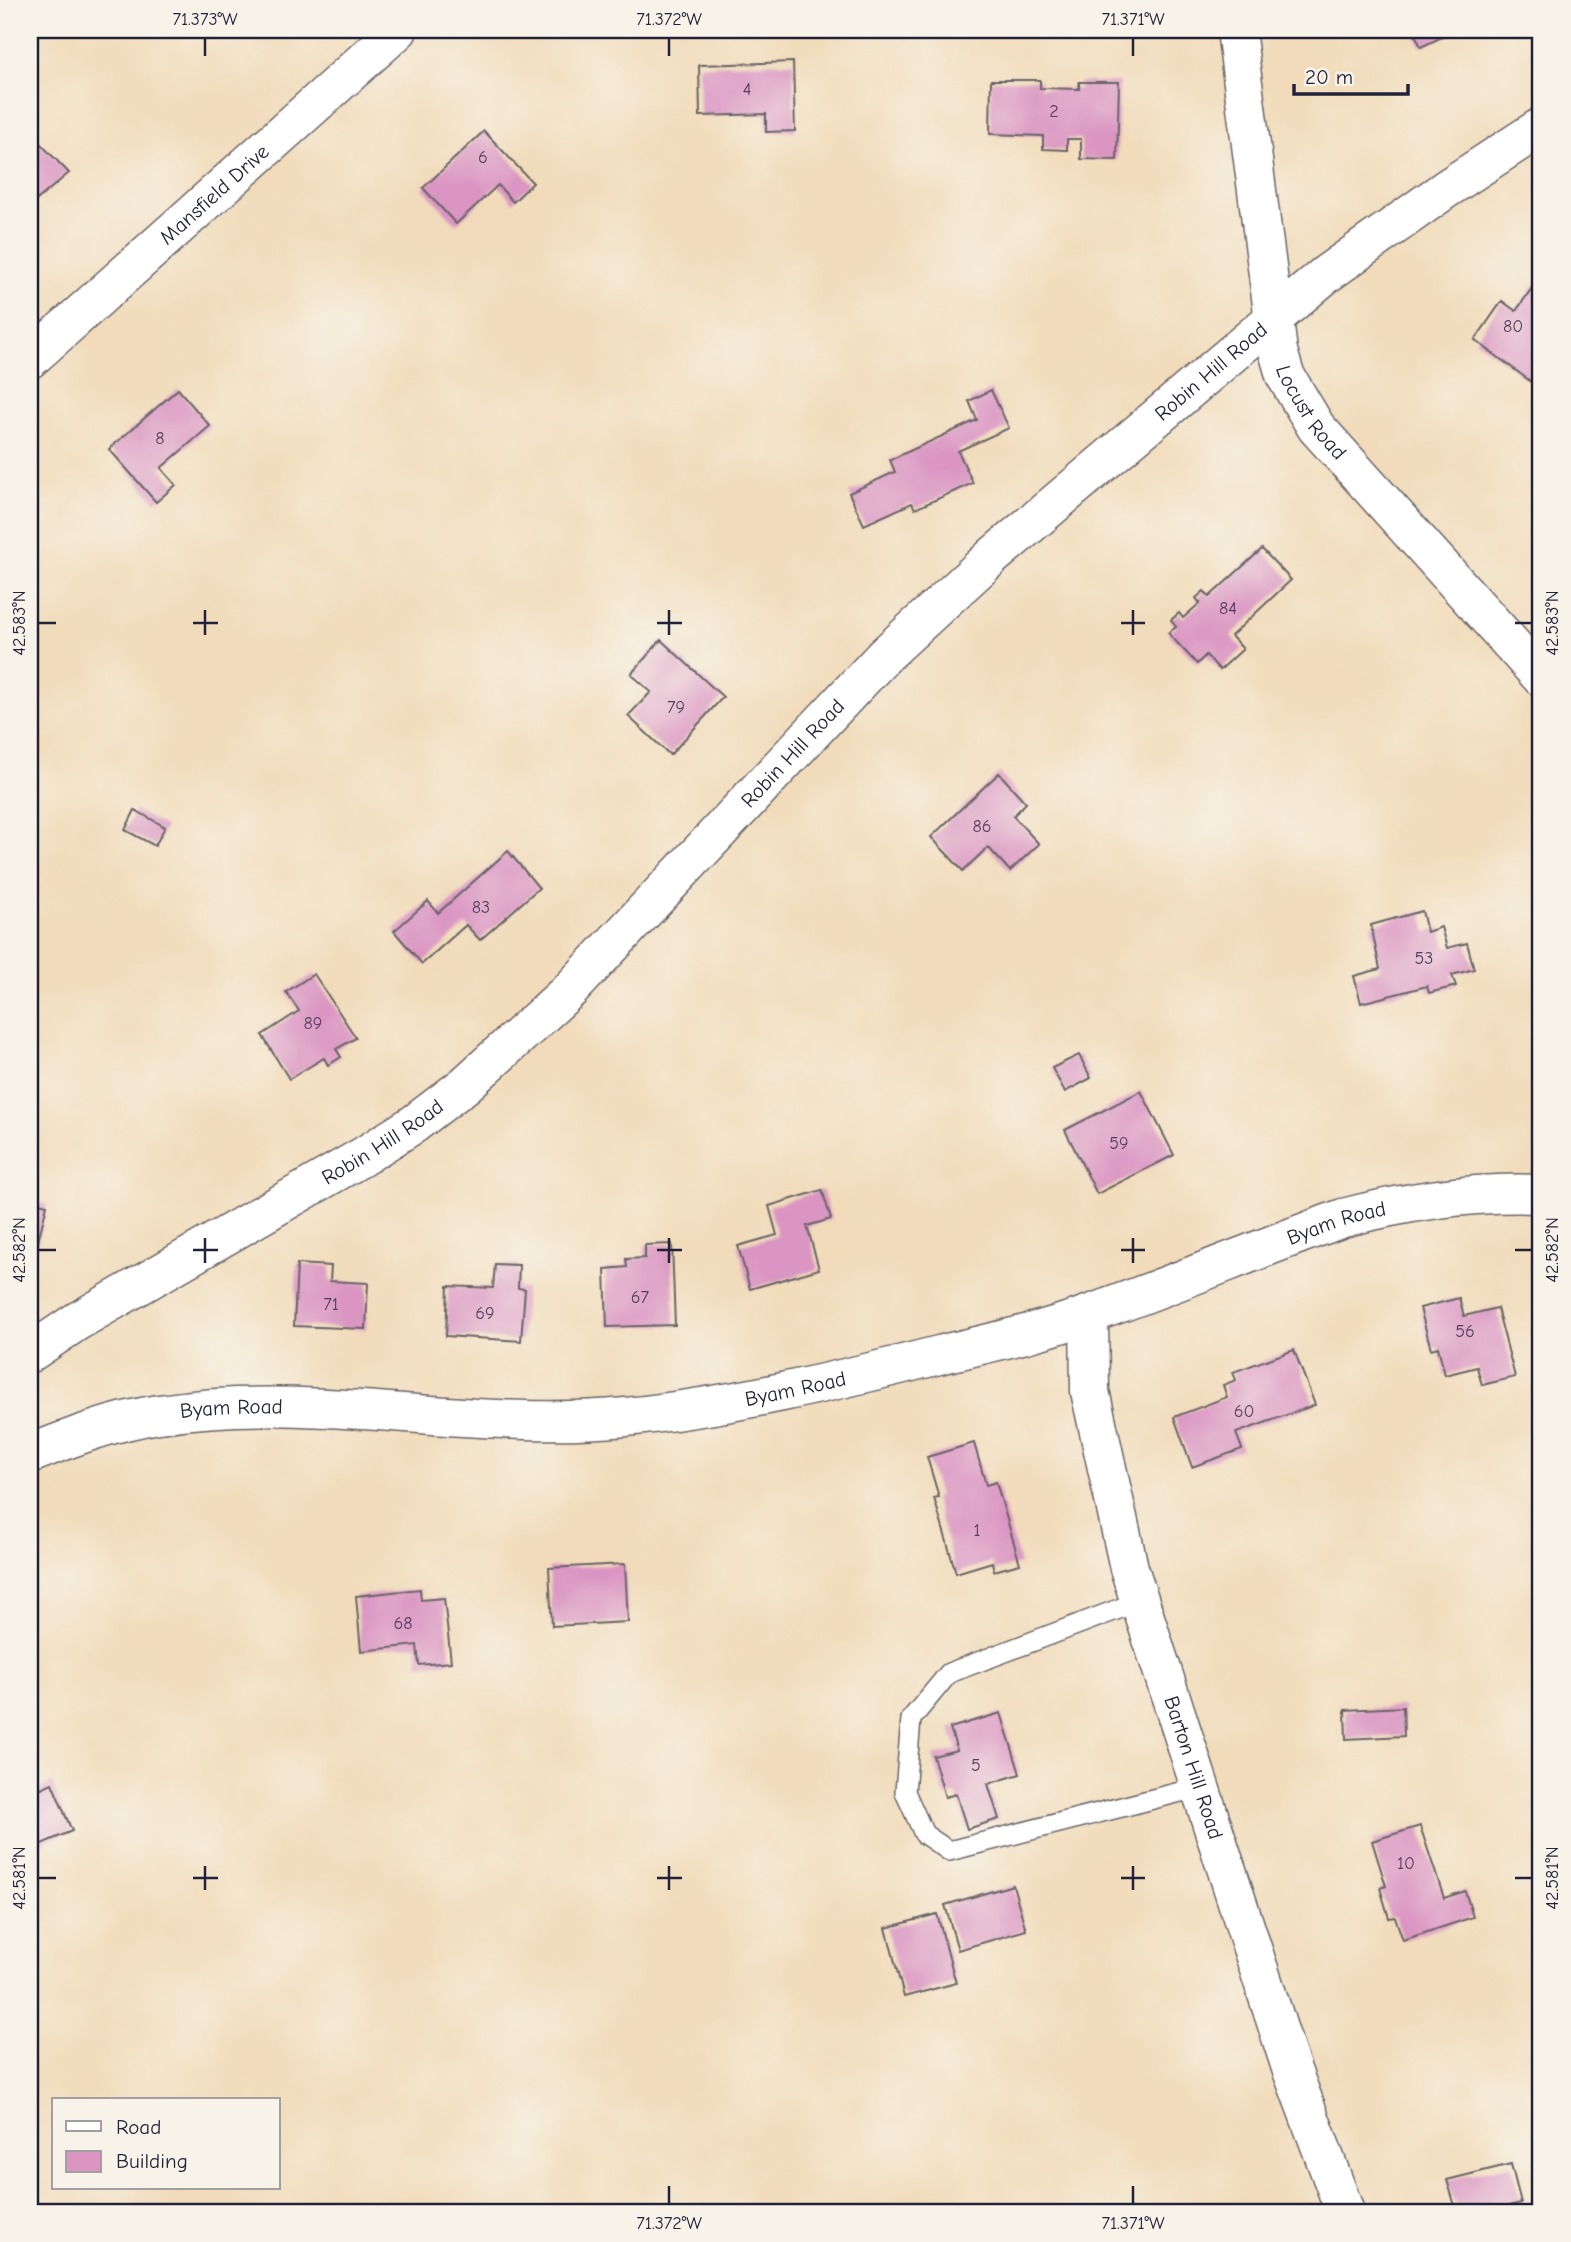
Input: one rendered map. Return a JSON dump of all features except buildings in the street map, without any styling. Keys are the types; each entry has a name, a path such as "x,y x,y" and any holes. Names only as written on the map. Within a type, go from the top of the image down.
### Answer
{"street":[{"name":"Mansfield Drive","path":"30,359 398,30"},
{"name":"Locust Road","path":"1236,30 1274,317 1285,375 1316,427 1541,677"},
{"name":"Robin Hill Road","path":"30,1353 76,1322 362,1157 414,1124 465,1085 571,989 893,647 993,556 1274,317 1384,232 1541,127"},
{"name":"Byam Road","path":"30,1454 103,1426 159,1414 211,1409 318,1409 508,1420 636,1415 829,1381 1089,1315 1258,1249 1375,1210 1427,1200 1541,1194"},
{"name":"Barton Hill Road","path":"1089,1315 1087,1351 1096,1427 1140,1601 1290,2065 1345,2212"}],"lane":[{"path":"1140,1601 949,1673 911,1719 905,1792 924,1834 949,1851 1199,1787"}]}
